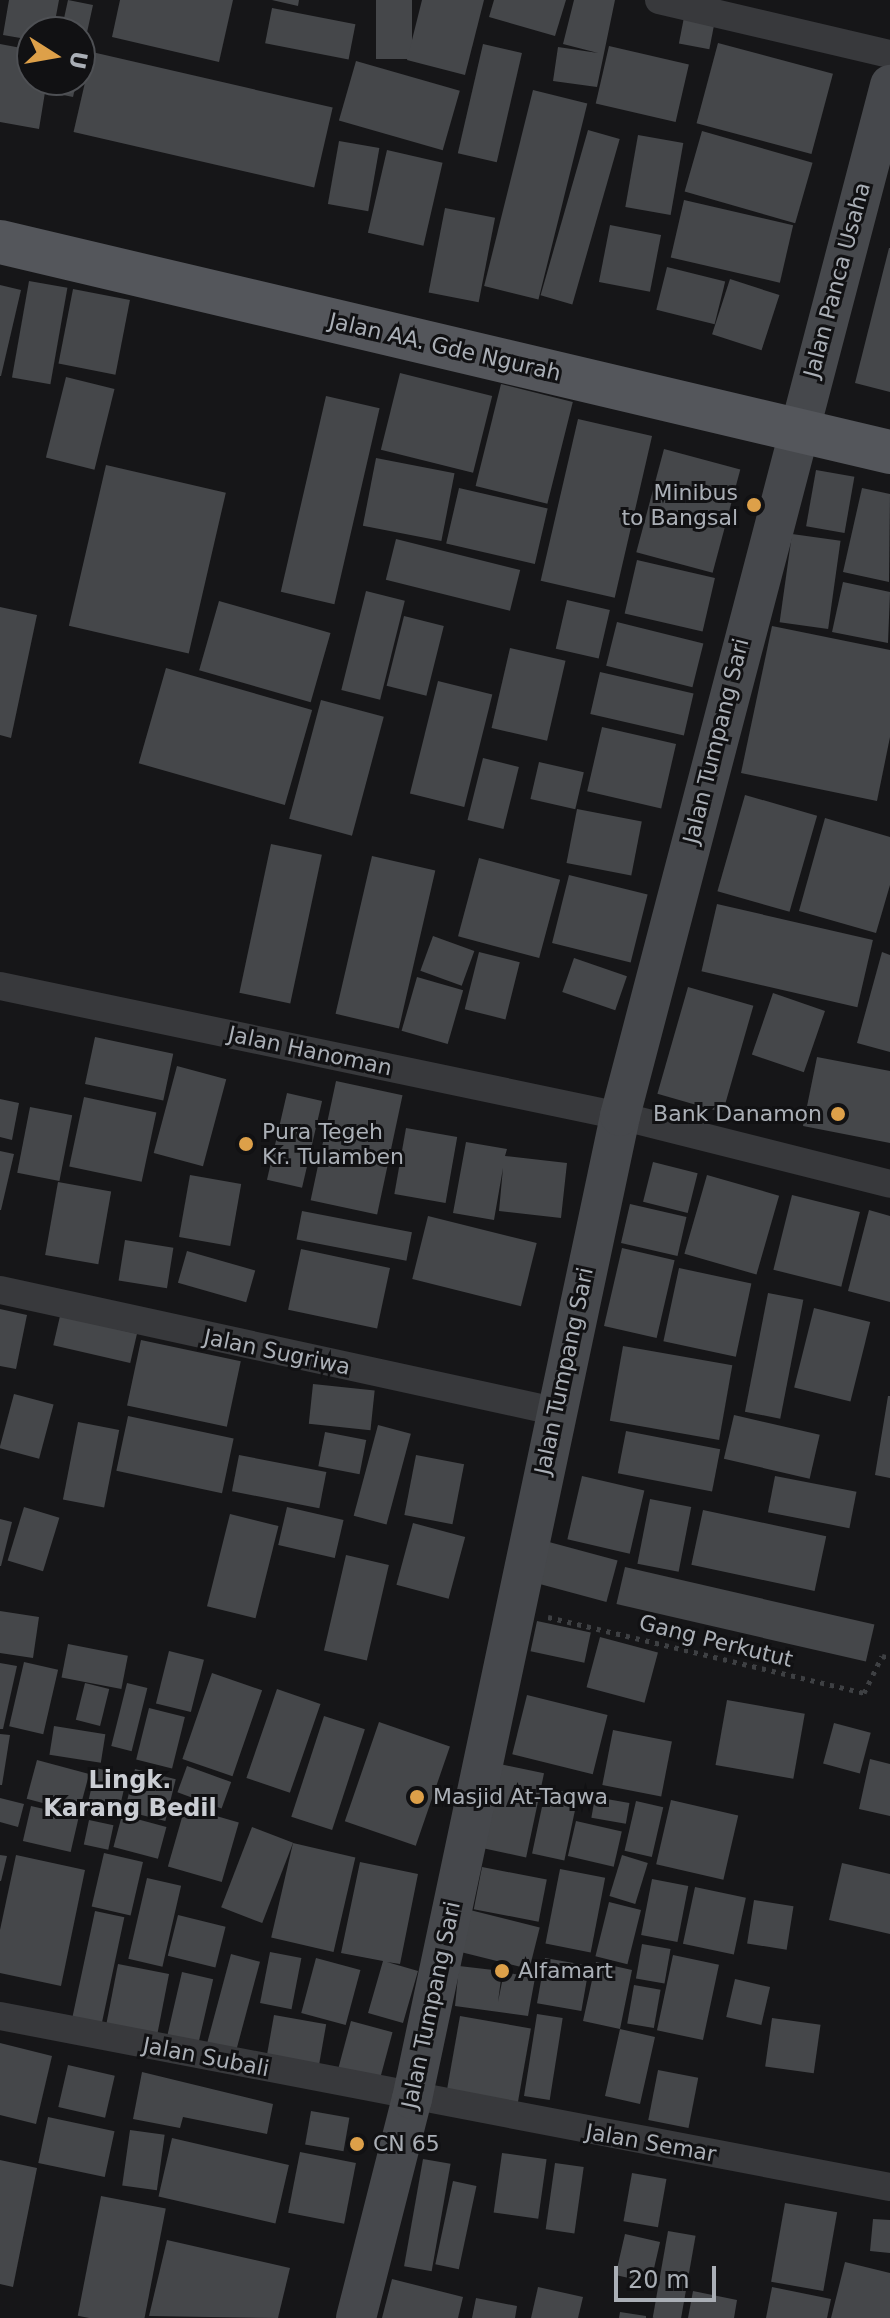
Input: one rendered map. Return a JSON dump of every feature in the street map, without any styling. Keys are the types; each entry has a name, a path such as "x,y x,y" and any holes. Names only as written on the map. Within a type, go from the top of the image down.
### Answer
{"main road":[{"name":"Jalan Panca Usaha","path":"796,430 890,85"},
{"name":"Jalan AA. Gde Ngurah","path":"0,242 890,452"},
{"name":"Jalan Tumpang Sari","path":"356,2318 412,2099 554,1411 620,1116 796,430"}],"street":[{"path":"659,0 890,54"},
{"name":"Jalan Hanoman","path":"0,986 620,1116 890,1184"},
{"name":"Jalan Sugriwa","path":"0,1290 554,1411"},
{"name":"Jalan Subali","path":"0,2016 412,2099"},
{"name":"Jalan Semar","path":"412,2099 890,2187"}],"path":[{"name":"Gang Perkutut","path":"513,1608 864,1693 882,1656 890,1658"}],"building":[{"path":"9,0 59,0 56,16 16,16 16,37 3,35"},
{"path":"68,0 93,5 91,16 64,16"},
{"path":"120,0 233,0 219,62 112,37"},
{"path":"272,0 299,0 298,6"},
{"path":"376,0 412,0 412,59 376,59"},
{"path":"422,0 484,0 465,75 407,60"},
{"path":"494,0 566,0 555,36 489,17"},
{"path":"574,0 615,0 597,87 553,81 558,47 598,53 563,44"},
{"path":"272,8 355,24 349,60 265,43"},
{"path":"685,12 715,18 709,49 679,43"},
{"path":"718,43 833,74 811,154 697,123"},
{"path":"0,44 16,47 16,96 44,96 39,129 0,122"},
{"path":"483,44 522,53 497,162 458,153"},
{"path":"609,46 689,64 676,122 596,103"},
{"path":"96,53 333,108 314,187 74,132 82,96 96,96"},
{"path":"356,61 460,91 443,150 339,121"},
{"path":"533,90 587,104 538,300 484,286"},
{"path":"588,130 620,139 572,304 541,295"},
{"path":"702,131 813,163 795,223 685,192"},
{"path":"638,135 683,143 671,215 625,207"},
{"path":"339,141 379,148 368,211 328,204"},
{"path":"387,150 443,163 423,246 368,233"},
{"path":"684,200 793,225 780,283 671,257"},
{"path":"445,208 495,218 479,302 429,292"},
{"path":"610,225 661,235 650,292 599,282"},
{"path":"890,248 890,392 855,383"},
{"path":"667,267 725,282 715,324 656,310"},
{"path":"730,279 779,295 762,350 712,334"},
{"path":"29,281 67,288 50,384 12,378"},
{"path":"0,285 21,290 1,376 0,376"},
{"path":"73,289 130,300 115,375 58,364"},
{"path":"400,373 492,396 473,473 381,450"},
{"path":"66,377 115,389 94,470 46,458"},
{"path":"501,384 573,402 547,504 476,486"},
{"path":"326,396 380,408 334,604 281,592"},
{"path":"578,419 652,436 615,598 541,581"},
{"path":"664,449 740,469 713,573 636,552"},
{"path":"376,458 455,473 441,541 363,526"},
{"path":"106,465 226,493 189,653 69,626"},
{"path":"816,470 854,477 845,533 806,526"},
{"path":"459,488 548,508 535,564 446,544"},
{"path":"862,488 890,494 889,582 843,572"},
{"path":"792,534 841,541 828,629 780,622"},
{"path":"396,539 520,570 510,611 386,580"},
{"path":"637,560 715,578 703,632 625,614"},
{"path":"843,582 890,592 888,643 832,632"},
{"path":"366,591 405,601 380,700 341,690"},
{"path":"567,600 610,610 599,659 556,649"},
{"path":"219,601 331,633 311,702 199,670"},
{"path":"0,607 37,615 11,738 0,735"},
{"path":"404,616 444,626 426,696 387,686"},
{"path":"617,622 703,644 692,687 606,666"},
{"path":"772,626 890,650 890,737 877,801 741,773"},
{"path":"510,648 566,661 547,741 492,728"},
{"path":"166,668 312,710 285,805 139,763"},
{"path":"600,672 694,694 684,735 590,714"},
{"path":"438,681 492,695 464,807 410,794"},
{"path":"321,700 384,717 352,836 289,819"},
{"path":"602,727 676,744 661,808 587,791"},
{"path":"483,758 519,767 503,829 468,820"},
{"path":"539,762 584,772 575,809 530,799"},
{"path":"745,795 817,816 790,912 717,891"},
{"path":"577,809 642,822 631,876 567,863"},
{"path":"825,818 890,837 890,885 876,933 799,911"},
{"path":"271,844 322,855 290,1003 239,993"},
{"path":"372,856 435,871 399,1028 336,1014"},
{"path":"479,858 560,880 539,958 458,936"},
{"path":"569,875 648,895 631,963 552,943"},
{"path":"717,904 873,940 857,1007 701,971"},
{"path":"433,936 474,951 462,986 420,971"},
{"path":"479,952 520,962 505,1019 465,1009"},
{"path":"882,952 890,955 890,1052 857,1043"},
{"path":"574,958 627,976 615,1010 562,992"},
{"path":"417,977 463,990 448,1044 402,1031"},
{"path":"688,987 753,1006 723,1112 657,1094"},
{"path":"773,993 825,1011 804,1072 752,1054"},
{"path":"95,1037 173,1054 163,1101 85,1084"},
{"path":"817,1057 890,1071 890,1143 803,1126"},
{"path":"177,1066 226,1079 203,1166 154,1153"},
{"path":"336,1081 403,1095 377,1214 311,1200"},
{"path":"287,1093 322,1101 302,1188 267,1180"},
{"path":"84,1097 156,1112 142,1182 69,1166"},
{"path":"0,1099 19,1103 12,1140 0,1137"},
{"path":"30,1107 72,1115 59,1181 17,1173"},
{"path":"406,1128 457,1137 446,1203 394,1194"},
{"path":"466,1142 507,1149 505,1156 567,1163 561,1218 499,1211 503,1168 494,1220 453,1213"},
{"path":"0,1151 14,1154 1,1210 0,1210"},
{"path":"653,1162 698,1173 688,1213 643,1202"},
{"path":"190,1175 241,1184 230,1246 179,1237"},
{"path":"707,1175 779,1196 756,1274 684,1254"},
{"path":"58,1182 111,1191 98,1264 45,1255"},
{"path":"792,1195 860,1212 841,1287 773,1270"},
{"path":"630,1204 687,1217 678,1256 621,1243"},
{"path":"869,1210 890,1216 890,1302 848,1291"},
{"path":"302,1211 412,1232 406,1261 296,1239"},
{"path":"428,1216 537,1243 521,1306 412,1279"},
{"path":"125,1240 173,1248 167,1288 119,1280"},
{"path":"622,1248 675,1260 657,1338 604,1326"},
{"path":"301,1249 390,1268 377,1329 288,1310"},
{"path":"187,1251 255,1271 246,1302 178,1283"},
{"path":"679,1268 751,1283 736,1357 663,1341"},
{"path":"768,1293 803,1300 780,1419 745,1412"},
{"path":"814,1308 870,1322 850,1402 794,1388"},
{"path":"0,1309 27,1315 16,1369 0,1366"},
{"path":"60,1316 137,1334 130,1363 53,1345"},
{"path":"141,1340 241,1361 227,1427 127,1406"},
{"path":"623,1346 732,1365 719,1440 610,1421"},
{"path":"313,1384 375,1390 370,1430 309,1424"},
{"path":"14,1394 54,1405 39,1459 0,1448"},
{"path":"890,1396 890,1478 875,1475"},
{"path":"734,1415 820,1435 810,1479 724,1459"},
{"path":"128,1416 234,1438 222,1493 116,1471"},
{"path":"78,1422 119,1430 104,1508 63,1500"},
{"path":"378,1425 411,1434 387,1525 354,1516"},
{"path":"626,1431 720,1449 712,1492 618,1473"},
{"path":"325,1432 366,1440 360,1474 318,1466"},
{"path":"239,1455 326,1472 319,1508 232,1491"},
{"path":"416,1455 464,1464 452,1524 404,1515"},
{"path":"582,1476 644,1490 630,1554 567,1539"},
{"path":"775,1476 856,1492 849,1528 768,1512"},
{"path":"650,1499 691,1507 679,1572 637,1564"},
{"path":"24,1507 59,1518 43,1571 8,1561"},
{"path":"287,1507 344,1520 335,1558 278,1545"},
{"path":"703,1510 826,1536 815,1591 691,1565"},
{"path":"230,1514 279,1526 256,1618 207,1606"},
{"path":"0,1519 12,1522 1,1566 0,1566"},
{"path":"413,1523 465,1537 449,1599 396,1585"},
{"path":"549,1542 618,1560 606,1602 538,1584"},
{"path":"346,1555 389,1565 367,1660 324,1650"},
{"path":"625,1567 874,1625 866,1662 616,1604"},
{"path":"0,1611 39,1617 33,1658 0,1653"},
{"path":"537,1621 591,1632 584,1663 531,1651"},
{"path":"600,1637 658,1653 644,1703 587,1687"},
{"path":"68,1644 128,1656 121,1689 62,1677"},
{"path":"169,1651 204,1660 191,1712 156,1703"},
{"path":"24,1662 58,1670 43,1734 9,1726"},
{"path":"0,1663 17,1666 3,1729 0,1729"},
{"path":"212,1673 262,1690 232,1776 182,1759"},
{"path":"85,1683 109,1689 100,1726 76,1720"},
{"path":"127,1683 147,1688 132,1751 111,1746"},
{"path":"277,1689 320,1704 290,1793 246,1778"},
{"path":"527,1695 608,1715 593,1774 512,1754"},
{"path":"727,1700 805,1714 793,1779 716,1765"},
{"path":"149,1708 185,1717 172,1768 136,1759"},
{"path":"324,1716 365,1729 332,1830 291,1817"},
{"path":"379,1722 450,1746 416,1846 345,1821"},
{"path":"834,1723 871,1733 860,1773 823,1764"},
{"path":"54,1726 105,1734 101,1763 49,1755"},
{"path":"613,1730 672,1741 661,1796 602,1785"},
{"path":"0,1734 10,1735 2,1785 0,1785"},
{"path":"870,1759 890,1764 890,1816 859,1809"},
{"path":"37,1760 89,1774 79,1813 27,1799"},
{"path":"500,1764 544,1773 526,1857 482,1848"},
{"path":"187,1766 231,1782 222,1808 177,1792"},
{"path":"96,1768 127,1775 117,1818 86,1811"},
{"path":"135,1769 176,1779 165,1821 125,1811"},
{"path":"546,1788 578,1795 564,1860 532,1854"},
{"path":"595,1797 629,1803 626,1824 591,1818"},
{"path":"0,1798 24,1804 18,1827 0,1822"},
{"path":"671,1800 738,1816 723,1880 656,1864"},
{"path":"636,1801 663,1807 652,1857 625,1851"},
{"path":"31,1806 79,1817 71,1852 23,1841"},
{"path":"185,1807 239,1822 222,1882 168,1867"},
{"path":"122,1815 166,1827 158,1859 113,1847"},
{"path":"89,1820 113,1825 108,1850 84,1844"},
{"path":"576,1821 622,1832 614,1867 568,1856"},
{"path":"252,1827 293,1843 262,1923 221,1907"},
{"path":"293,1843 355,1857 334,1952 271,1938"},
{"path":"104,1853 143,1862 131,1916 92,1907"},
{"path":"0,1855 7,1856 1,1881 0,1881"},
{"path":"16,1855 85,1870 61,1986 0,1973 0,1930"},
{"path":"622,1855 648,1863 635,1904 609,1896"},
{"path":"360,1862 418,1874 400,1964 387,1962 418,1971 403,2023 368,2013 383,1961 341,1953"},
{"path":"842,1863 890,1874 890,1934 829,1920"},
{"path":"482,1867 547,1880 539,1922 474,1909"},
{"path":"560,1869 605,1878 591,1952 545,1944"},
{"path":"147,1878 181,1886 162,1967 128,1959"},
{"path":"652,1879 688,1886 677,1942 641,1935"},
{"path":"695,1887 746,1898 734,1955 683,1944"},
{"path":"754,1900 794,1906 787,1950 747,1943"},
{"path":"609,1902 641,1910 627,1964 595,1956"},
{"path":"466,1909 540,1927 529,1969 456,1951"},
{"path":"95,1911 124,1917 101,2027 72,2021"},
{"path":"178,1915 226,1927 215,1968 168,1956"},
{"path":"642,1944 671,1949 664,1984 636,1978"},
{"path":"270,1952 301,1958 291,2009 260,2003"},
{"path":"231,1954 260,1962 236,2052 207,2044"},
{"path":"673,1955 719,1965 703,2040 657,2030"},
{"path":"316,1958 360,1970 346,2025 301,2013"},
{"path":"545,1958 589,1966 581,2011 537,2003"},
{"path":"596,1962 632,1970 620,2029 583,2021"},
{"path":"118,1964 169,1974 157,2034 106,2024"},
{"path":"459,1966 502,1971 498,2002 504,1972 535,1978 528,2016 455,2006"},
{"path":"182,1972 213,1979 196,2052 165,2045"},
{"path":"735,1979 770,1987 761,2025 726,2017"},
{"path":"634,1985 661,1990 654,2028 627,2023"},
{"path":"537,2014 563,2018 550,2100 524,2096"},
{"path":"274,2015 326,2024 317,2075 265,2066"},
{"path":"460,2016 531,2029 517,2108 446,2096"},
{"path":"772,2018 821,2025 814,2073 765,2067"},
{"path":"351,2021 393,2032 377,2090 335,2079"},
{"path":"620,2029 655,2037 640,2104 605,2096"},
{"path":"0,2043 52,2056 36,2124 0,2115"},
{"path":"68,2065 115,2076 105,2118 58,2107"},
{"path":"658,2070 698,2078 689,2128 648,2120"},
{"path":"142,2072 273,2104 267,2134 183,2117 180,2128 133,2119"},
{"path":"311,2111 349,2118 344,2151 305,2144"},
{"path":"48,2117 115,2131 105,2177 38,2163"},
{"path":"130,2130 165,2135 157,2190 122,2185"},
{"path":"172,2138 289,2165 275,2223 159,2196"},
{"path":"300,2152 356,2163 344,2224 288,2213"},
{"path":"502,2153 547,2159 538,2219 494,2212"},
{"path":"423,2159 451,2164 432,2271 404,2266"},
{"path":"0,2160 37,2168 13,2287 0,2284"},
{"path":"555,2163 584,2167 574,2233 546,2229"},
{"path":"632,2173 666,2179 658,2227 623,2221"},
{"path":"453,2181 476,2186 459,2269 435,2264"},
{"path":"101,2196 166,2209 145,2318 78,2316"},
{"path":"785,2203 837,2212 823,2291 771,2282"},
{"path":"873,2219 890,2220 890,2253 870,2251"},
{"path":"668,2231 696,2236 681,2318 653,2318"},
{"path":"625,2234 660,2242 651,2283 616,2275"},
{"path":"167,2240 290,2268 278,2318 149,2316"},
{"path":"845,2262 890,2273 890,2318 831,2318"},
{"path":"392,2279 463,2297 458,2318 382,2318"},
{"path":"538,2287 583,2297 578,2318 531,2318"},
{"path":"772,2287 831,2299 827,2318 766,2318"},
{"path":"693,2291 737,2300 734,2318 688,2318"},
{"path":"476,2298 517,2306 515,2318 472,2318"},
{"path":"620,2312 646,2316 646,2318 619,2318"}],"place":[{"name":"Minibus to Bangsal","path":"754,505"},
{"name":"Bank Danamon","path":"838,1114"},
{"name":"Pura Tegeh Kr. Tulamben","path":"246,1144"},
{"name":"Masjid At-Taqwa","path":"417,1797"},
{"name":"Alfamart","path":"502,1971"},
{"name":"CN 65","path":"357,2144"}],"district":[{"name":"Lingk. Karang Bedil","path":"130,1795"}]}
